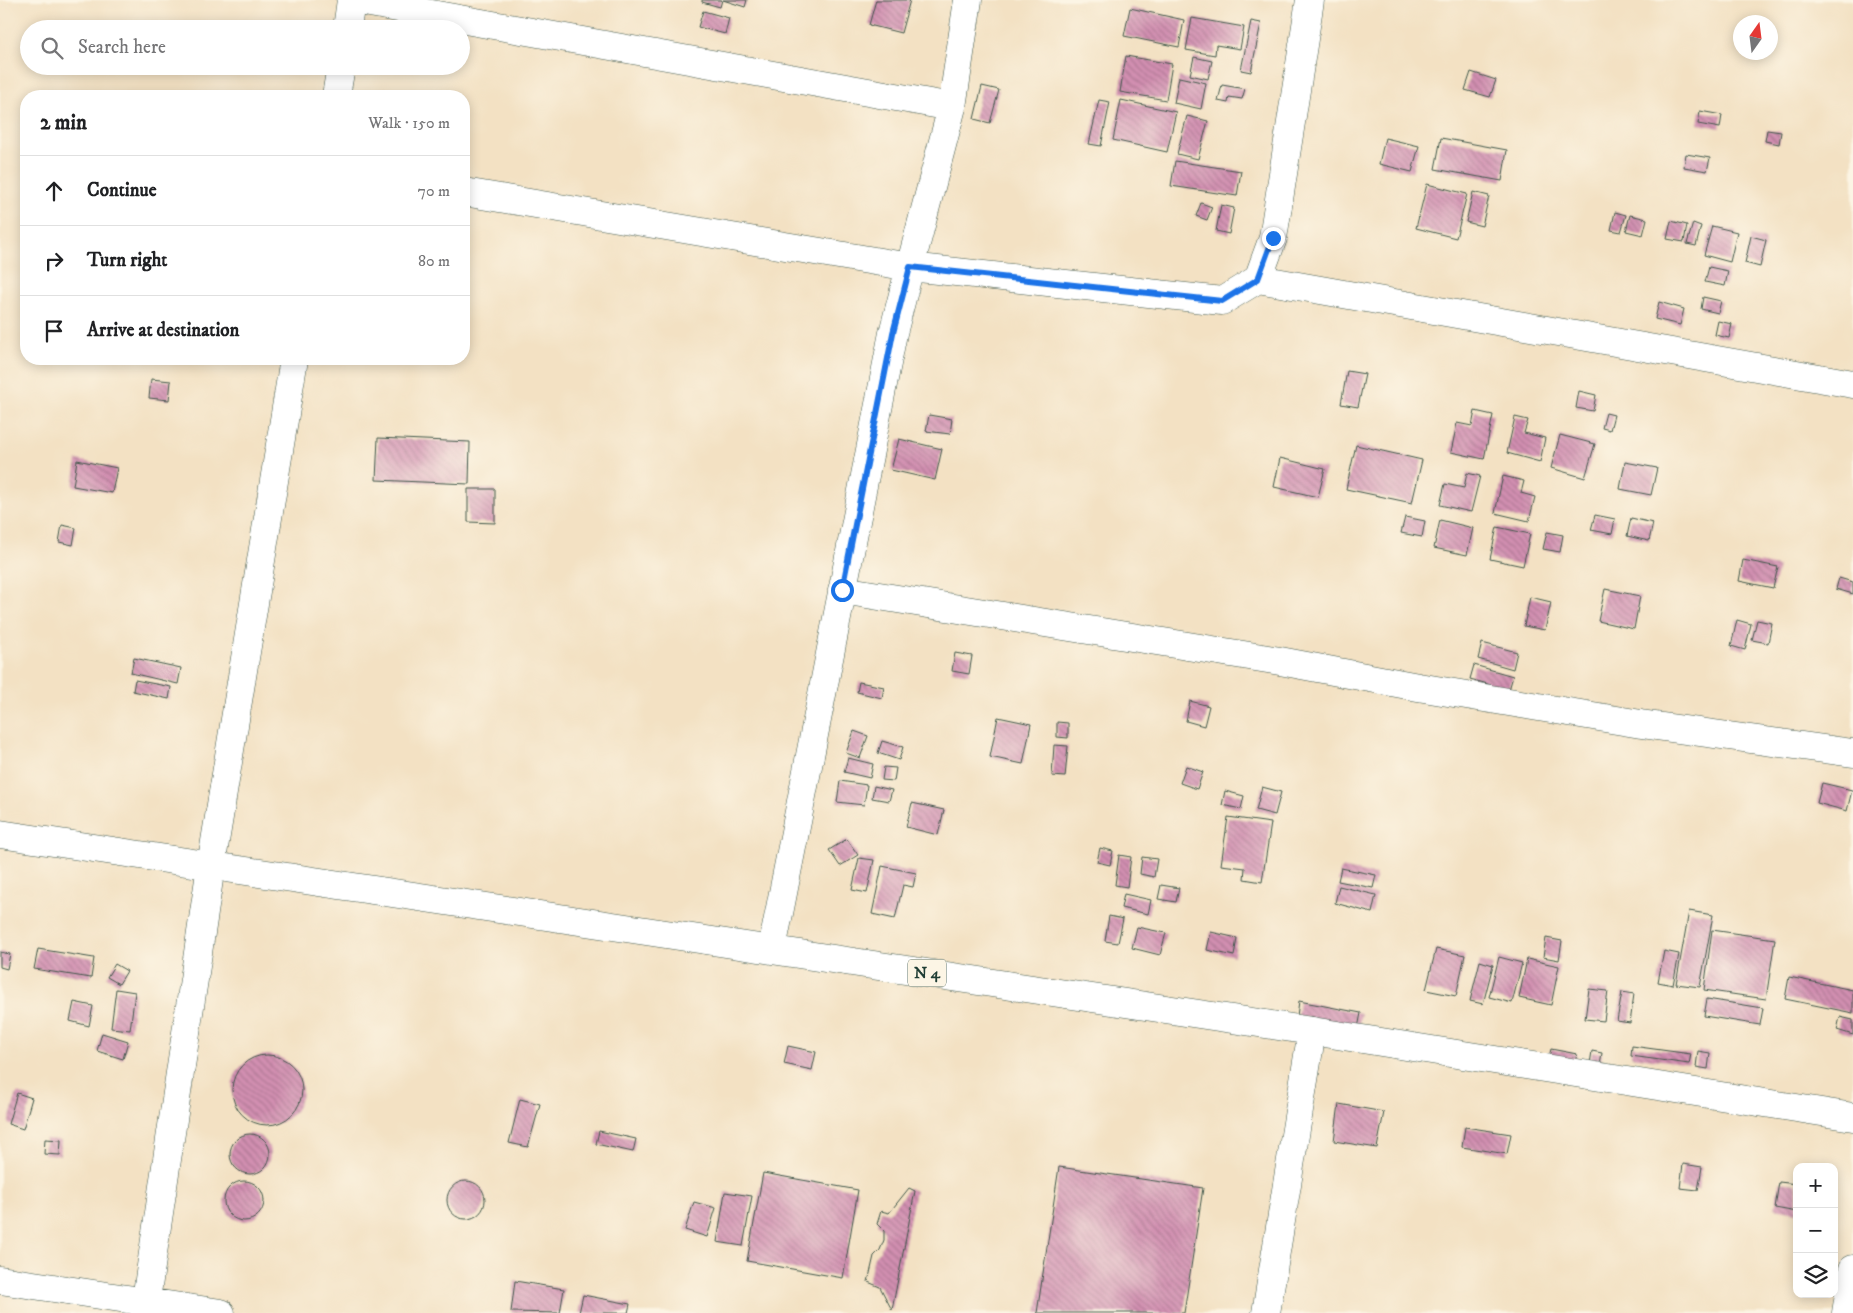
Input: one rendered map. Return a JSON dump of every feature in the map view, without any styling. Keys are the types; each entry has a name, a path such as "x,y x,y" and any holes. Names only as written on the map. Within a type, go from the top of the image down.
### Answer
{"main road":[{"path":"349,20 352,0 465,20"},
{"path":"772,950 891,343 952,106 968,0"},
{"path":"470,193 910,267 1222,301 1258,279 1273,238 1310,0"},
{"path":"470,21 952,106"},
{"path":"337,90 340,75"},
{"path":"1258,279 1853,384"},
{"path":"145,1307 211,866 293,365"},
{"path":"842,590 1280,661 1418,687 1641,724 1853,753"},
{"name":"N 4","path":"0,834 1312,1031 1853,1117"},
{"path":"1266,1313 1312,1031"},
{"path":"1846,1313 1853,1269"},
{"path":"0,1280 145,1307 221,1313"}],"building":[{"path":"702,0 722,0 720,7 702,2"},
{"path":"723,0 747,0 745,7"},
{"path":"876,0 910,0 901,33 869,25"},
{"path":"1130,8 1184,20 1179,47 1124,36"},
{"path":"703,11 729,18 725,34 698,27"},
{"path":"1192,18 1244,27 1240,49 1216,45 1215,55 1186,50"},
{"path":"1251,21 1261,23 1251,72 1241,70"},
{"path":"1126,56 1172,64 1166,100 1120,92"},
{"path":"1194,57 1212,61 1208,79 1190,75"},
{"path":"1471,72 1496,80 1490,97 1465,90"},
{"path":"1179,77 1206,83 1201,109 1174,103"},
{"path":"1222,85 1245,89 1242,99 1229,97 1228,103 1218,101"},
{"path":"982,86 999,90 990,123 974,119"},
{"path":"1099,100 1110,102 1101,146 1089,144"},
{"path":"1121,100 1176,112 1167,152 1113,140"},
{"path":"1700,111 1722,115 1720,128 1698,124"},
{"path":"1187,116 1208,121 1198,159 1177,154"},
{"path":"1767,130 1781,132 1779,144 1765,141"},
{"path":"1385,138 1419,146 1412,172 1379,164"},
{"path":"1441,138 1507,150 1502,181 1435,169"},
{"path":"1686,154 1710,158 1707,171 1684,167"},
{"path":"1175,161 1241,171 1237,196 1171,186"},
{"path":"1427,184 1467,194 1456,238 1416,228"},
{"path":"1473,192 1489,196 1482,226 1466,222"},
{"path":"1201,203 1212,207 1207,220 1196,216"},
{"path":"1221,205 1234,208 1229,234 1216,231"},
{"path":"1615,212 1626,215 1621,232 1611,230"},
{"path":"1630,215 1647,219 1643,235 1626,231"},
{"path":"1671,221 1687,225 1684,242 1667,239"},
{"path":"1693,223 1701,226 1696,246 1687,244"},
{"path":"1712,226 1737,232 1730,262 1704,255"},
{"path":"1751,236 1766,240 1760,267 1745,263"},
{"path":"1709,267 1728,271 1725,286 1705,282"},
{"path":"1703,297 1721,301 1718,313 1701,309"},
{"path":"1659,302 1684,309 1680,325 1655,319"},
{"path":"1718,321 1732,324 1729,338 1715,335"},
{"path":"1347,371 1365,374 1358,407 1341,404"},
{"path":"151,379 171,381 169,400 149,398"},
{"path":"1579,391 1596,395 1593,411 1576,408"},
{"path":"1475,411 1493,415 1484,459 1451,452 1457,423 1472,426"},
{"path":"1606,413 1614,415 1610,430 1602,428"},
{"path":"929,415 952,419 950,434 926,431"},
{"path":"1515,417 1528,420 1524,433 1545,438 1540,462 1507,453"},
{"path":"1560,435 1595,444 1585,478 1551,468"},
{"path":"378,438 470,442 469,484 376,480"},
{"path":"899,439 942,449 935,480 891,470"},
{"path":"1356,445 1422,460 1412,503 1346,489"},
{"path":"1280,458 1325,469 1318,497 1274,487"},
{"path":"77,460 117,468 112,493 73,486"},
{"path":"1625,462 1657,468 1651,495 1620,489"},
{"path":"1467,473 1480,476 1471,512 1440,505 1445,484 1464,488"},
{"path":"1503,476 1524,481 1521,493 1535,497 1529,521 1495,513"},
{"path":"468,489 495,489 495,523 468,522"},
{"path":"1595,515 1615,519 1612,534 1591,530"},
{"path":"1405,517 1425,521 1422,537 1401,533"},
{"path":"1631,518 1653,523 1649,541 1627,536"},
{"path":"1440,520 1473,528 1467,555 1434,548"},
{"path":"62,525 76,528 73,545 59,542"},
{"path":"1497,527 1530,534 1523,566 1490,559"},
{"path":"1547,532 1563,535 1560,552 1543,549"},
{"path":"1743,560 1778,567 1773,588 1739,581"},
{"path":"1839,578 1853,582 1853,594 1836,589"},
{"path":"1605,589 1640,596 1634,629 1598,621"},
{"path":"1530,597 1551,602 1545,630 1524,626"},
{"path":"1737,620 1751,624 1745,650 1731,646"},
{"path":"1757,620 1772,623 1768,643 1752,640"},
{"path":"1482,643 1517,652 1513,669 1478,659"},
{"path":"955,653 972,656 969,674 952,671"},
{"path":"134,658 181,668 178,684 131,673"},
{"path":"1474,665 1513,676 1509,690 1470,679"},
{"path":"135,680 171,687 169,699 133,691"},
{"path":"859,682 884,687 882,698 857,692"},
{"path":"1190,701 1209,706 1204,726 1186,721"},
{"path":"998,717 1031,724 1023,764 990,757"},
{"path":"1057,722 1068,723 1068,738 1057,737"},
{"path":"854,731 868,736 860,758 846,753"},
{"path":"882,741 903,747 899,760 878,753"},
{"path":"1054,745 1068,746 1065,777 1052,776"},
{"path":"848,758 873,764 870,778 844,772"},
{"path":"1186,766 1203,772 1197,789 1180,783"},
{"path":"884,767 896,768 894,781 882,780"},
{"path":"840,781 867,785 864,805 837,802"},
{"path":"1822,783 1852,790 1847,811 1817,803"},
{"path":"874,786 892,790 889,801 872,798"},
{"path":"1262,787 1281,792 1275,815 1256,810"},
{"path":"1225,791 1244,796 1241,809 1222,805"},
{"path":"912,803 944,810 938,835 906,827"},
{"path":"1228,817 1271,823 1262,882 1244,879 1245,868 1221,865"},
{"path":"847,839 858,855 840,866 829,850"},
{"path":"1100,848 1113,851 1110,865 1097,862"},
{"path":"1119,855 1131,857 1127,887 1115,885"},
{"path":"1142,857 1157,859 1154,877 1140,874"},
{"path":"859,858 874,860 867,893 852,890"},
{"path":"882,866 916,873 913,887 903,885 895,919 872,914"},
{"path":"1341,868 1376,875 1373,888 1338,881"},
{"path":"1161,885 1179,888 1176,902 1158,899"},
{"path":"1339,886 1376,895 1372,913 1335,903"},
{"path":"1124,894 1151,900 1148,914 1121,908"},
{"path":"1689,911 1713,915 1700,987 1676,984"},
{"path":"1109,916 1123,919 1118,943 1105,941"},
{"path":"1137,927 1166,933 1160,955 1132,948"},
{"path":"1712,930 1775,939 1766,999 1704,990"},
{"path":"1211,932 1237,938 1234,956 1207,950"},
{"path":"1546,938 1562,941 1559,960 1543,957"},
{"path":"38,949 94,958 91,978 34,969"},
{"path":"1436,949 1465,955 1456,996 1426,990"},
{"path":"1664,951 1679,954 1673,985 1658,982"},
{"path":"0,952 10,954 7,969 0,967"},
{"path":"1499,957 1522,963 1512,1003 1489,997"},
{"path":"1527,959 1559,966 1551,1005 1519,998"},
{"path":"1480,961 1493,965 1483,1004 1470,1001"},
{"path":"115,964 127,971 119,984 107,977"},
{"path":"1789,977 1853,990 1853,1013 1785,999"},
{"path":"116,989 135,992 130,1030 111,1028"},
{"path":"1589,989 1608,991 1604,1021 1585,1019"},
{"path":"1622,992 1634,994 1630,1023 1617,1021"},
{"path":"1707,999 1763,1008 1760,1025 1704,1016"},
{"path":"1299,1001 1361,1013 1358,1028 1297,1016"},
{"path":"74,1002 93,1006 89,1026 70,1021"},
{"path":"1840,1017 1853,1020 1853,1035 1837,1030"},
{"path":"102,1033 128,1041 123,1059 97,1051"},
{"path":"788,1046 816,1052 812,1070 784,1064"},
{"path":"1632,1046 1691,1054 1689,1064 1631,1056"},
{"path":"1551,1049 1577,1054 1575,1062 1549,1057"},
{"path":"1592,1051 1602,1053 1600,1066 1590,1064"},
{"path":"1698,1051 1710,1053 1708,1069 1696,1067"},
{"path":"274,1055 287,1061 296,1070 300,1076 302,1090 300,1104 292,1115 281,1123 260,1125 253,1123 242,1115 234,1104 232,1083 234,1076 242,1065 253,1057"},
{"path":"17,1093 32,1098 23,1129 8,1124"},
{"path":"520,1099 540,1104 528,1147 509,1143"},
{"path":"1339,1104 1384,1112 1377,1148 1334,1141"},
{"path":"1465,1127 1511,1134 1507,1154 1462,1147"},
{"path":"599,1131 636,1139 633,1152 596,1144"},
{"path":"254,1134 261,1137 267,1143 270,1154 269,1162 261,1171 254,1174 246,1174 239,1171 231,1162 230,1150 233,1143 242,1135"},
{"path":"45,1139 61,1140 60,1155 44,1154"},
{"path":"1683,1164 1702,1167 1698,1190 1680,1188"},
{"path":"1059,1167 1203,1188 1184,1313 1037,1313"},
{"path":"763,1173 858,1190 843,1278 747,1261"},
{"path":"248,1181 255,1184 261,1190 264,1201 263,1209 255,1218 248,1221 240,1221 233,1218 225,1209 224,1197 227,1190 236,1182"},
{"path":"466,1181 480,1186 485,1200 480,1214 466,1219 452,1214 447,1200 452,1186"},
{"path":"1779,1182 1793,1184 1793,1211 1775,1208"},
{"path":"909,1188 915,1191 892,1310 880,1287 868,1282 874,1256 880,1250 884,1240 884,1231 877,1224 881,1211 889,1213"},
{"path":"725,1192 752,1196 743,1246 717,1242"},
{"path":"694,1202 716,1208 707,1237 685,1230"},
{"path":"515,1281 564,1289 560,1313 511,1312"},
{"path":"583,1295 630,1304 628,1313 579,1313"}],"route":[{"path":"842,590 893,333 910,267 1222,301 1258,279 1273,238"}]}
